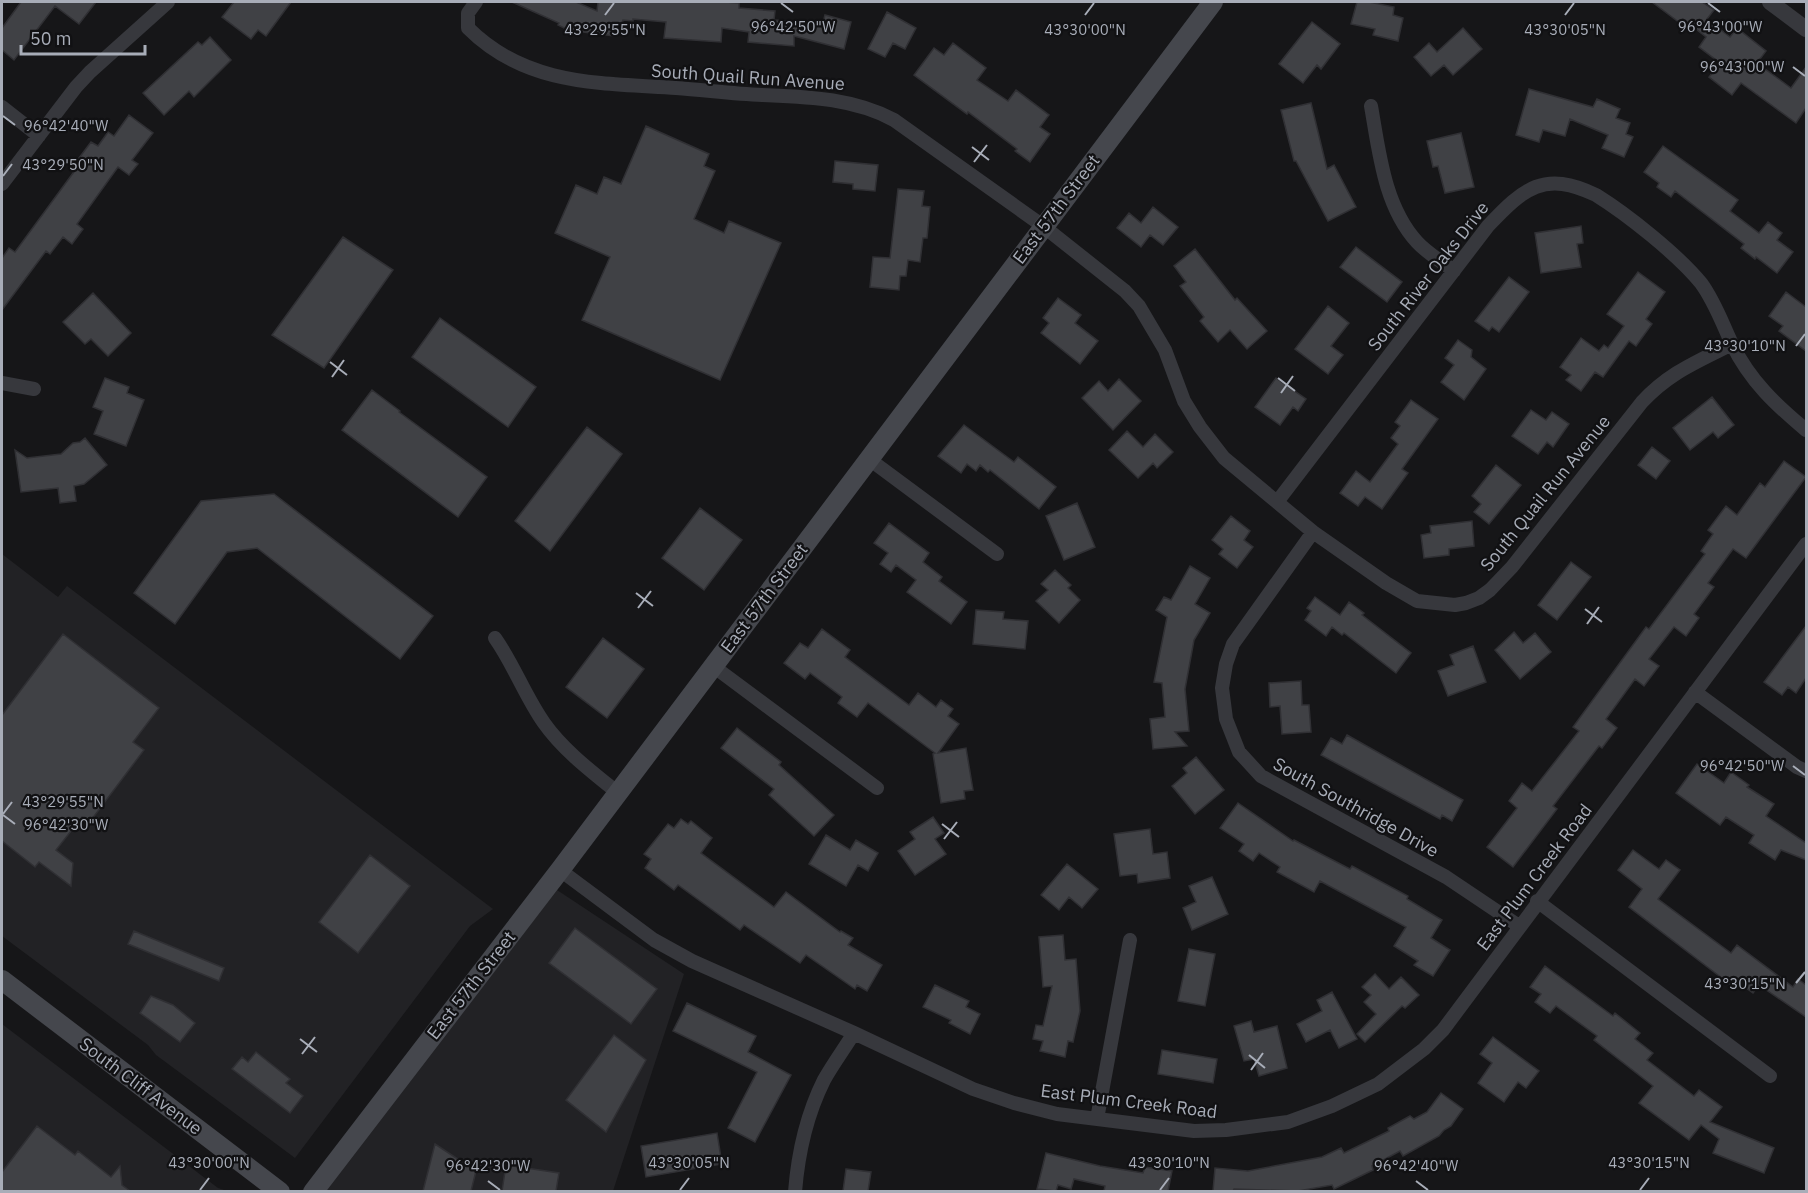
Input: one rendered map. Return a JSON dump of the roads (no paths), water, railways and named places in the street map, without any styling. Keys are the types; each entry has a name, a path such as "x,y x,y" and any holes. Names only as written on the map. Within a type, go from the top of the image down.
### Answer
{"main road":[{"name":"East 57th Street","path":"313,1191 560,870 1213,2"},
{"name":"South Cliff Avenue","path":"2,980 279,1191"}],"street":[{"path":"2,184 90,72 168,2"},
{"name":"South Quail Run Avenue","path":"476,2 468,13 468,28 496,51 545,74 612,85 819,98 854,103 878,111 894,120 1043,226 1125,291 1139,306 1165,350 1184,400 1200,427 1224,458 1313,532 1386,583 1417,601 1455,605 1479,598 1490,590 1512,567 1642,402 1658,385 1681,370 1732,344"},
{"path":"1770,2 1806,29"},
{"path":"1371,106 1386,181 1402,221 1419,244 1454,271"},
{"path":"2,107 39,136"},
{"name":"South River Oaks Drive","path":"1277,502 1488,226 1524,192 1538,185 1553,183 1582,188 1607,202 1677,257 1701,284 1720,313 1732,344 1758,386 1778,407 1806,430"},
{"path":"2,383 34,389"},
{"path":"869,459 997,554"},
{"name":"South Southridge Drive","path":"1313,532 1233,644 1226,664 1222,688 1226,719 1239,752 1261,776 1446,877 1518,926"},
{"name":"East Plum Creek Road","path":"560,870 645,934 675,952 973,1089 1057,1114 1194,1131 1226,1130 1288,1122 1355,1096 1378,1084 1424,1049 1456,1013 1518,926 1806,544"},
{"path":"495,638 545,725 577,758 618,793"},
{"path":"713,666 877,788"},
{"path":"1695,692 1797,767 1806,771"},
{"path":"1537,901 1770,1076"},
{"path":"1097,1119 1130,940"},
{"path":"795,1191 797,1166 810,1116 824,1080 854,1033"}]}
